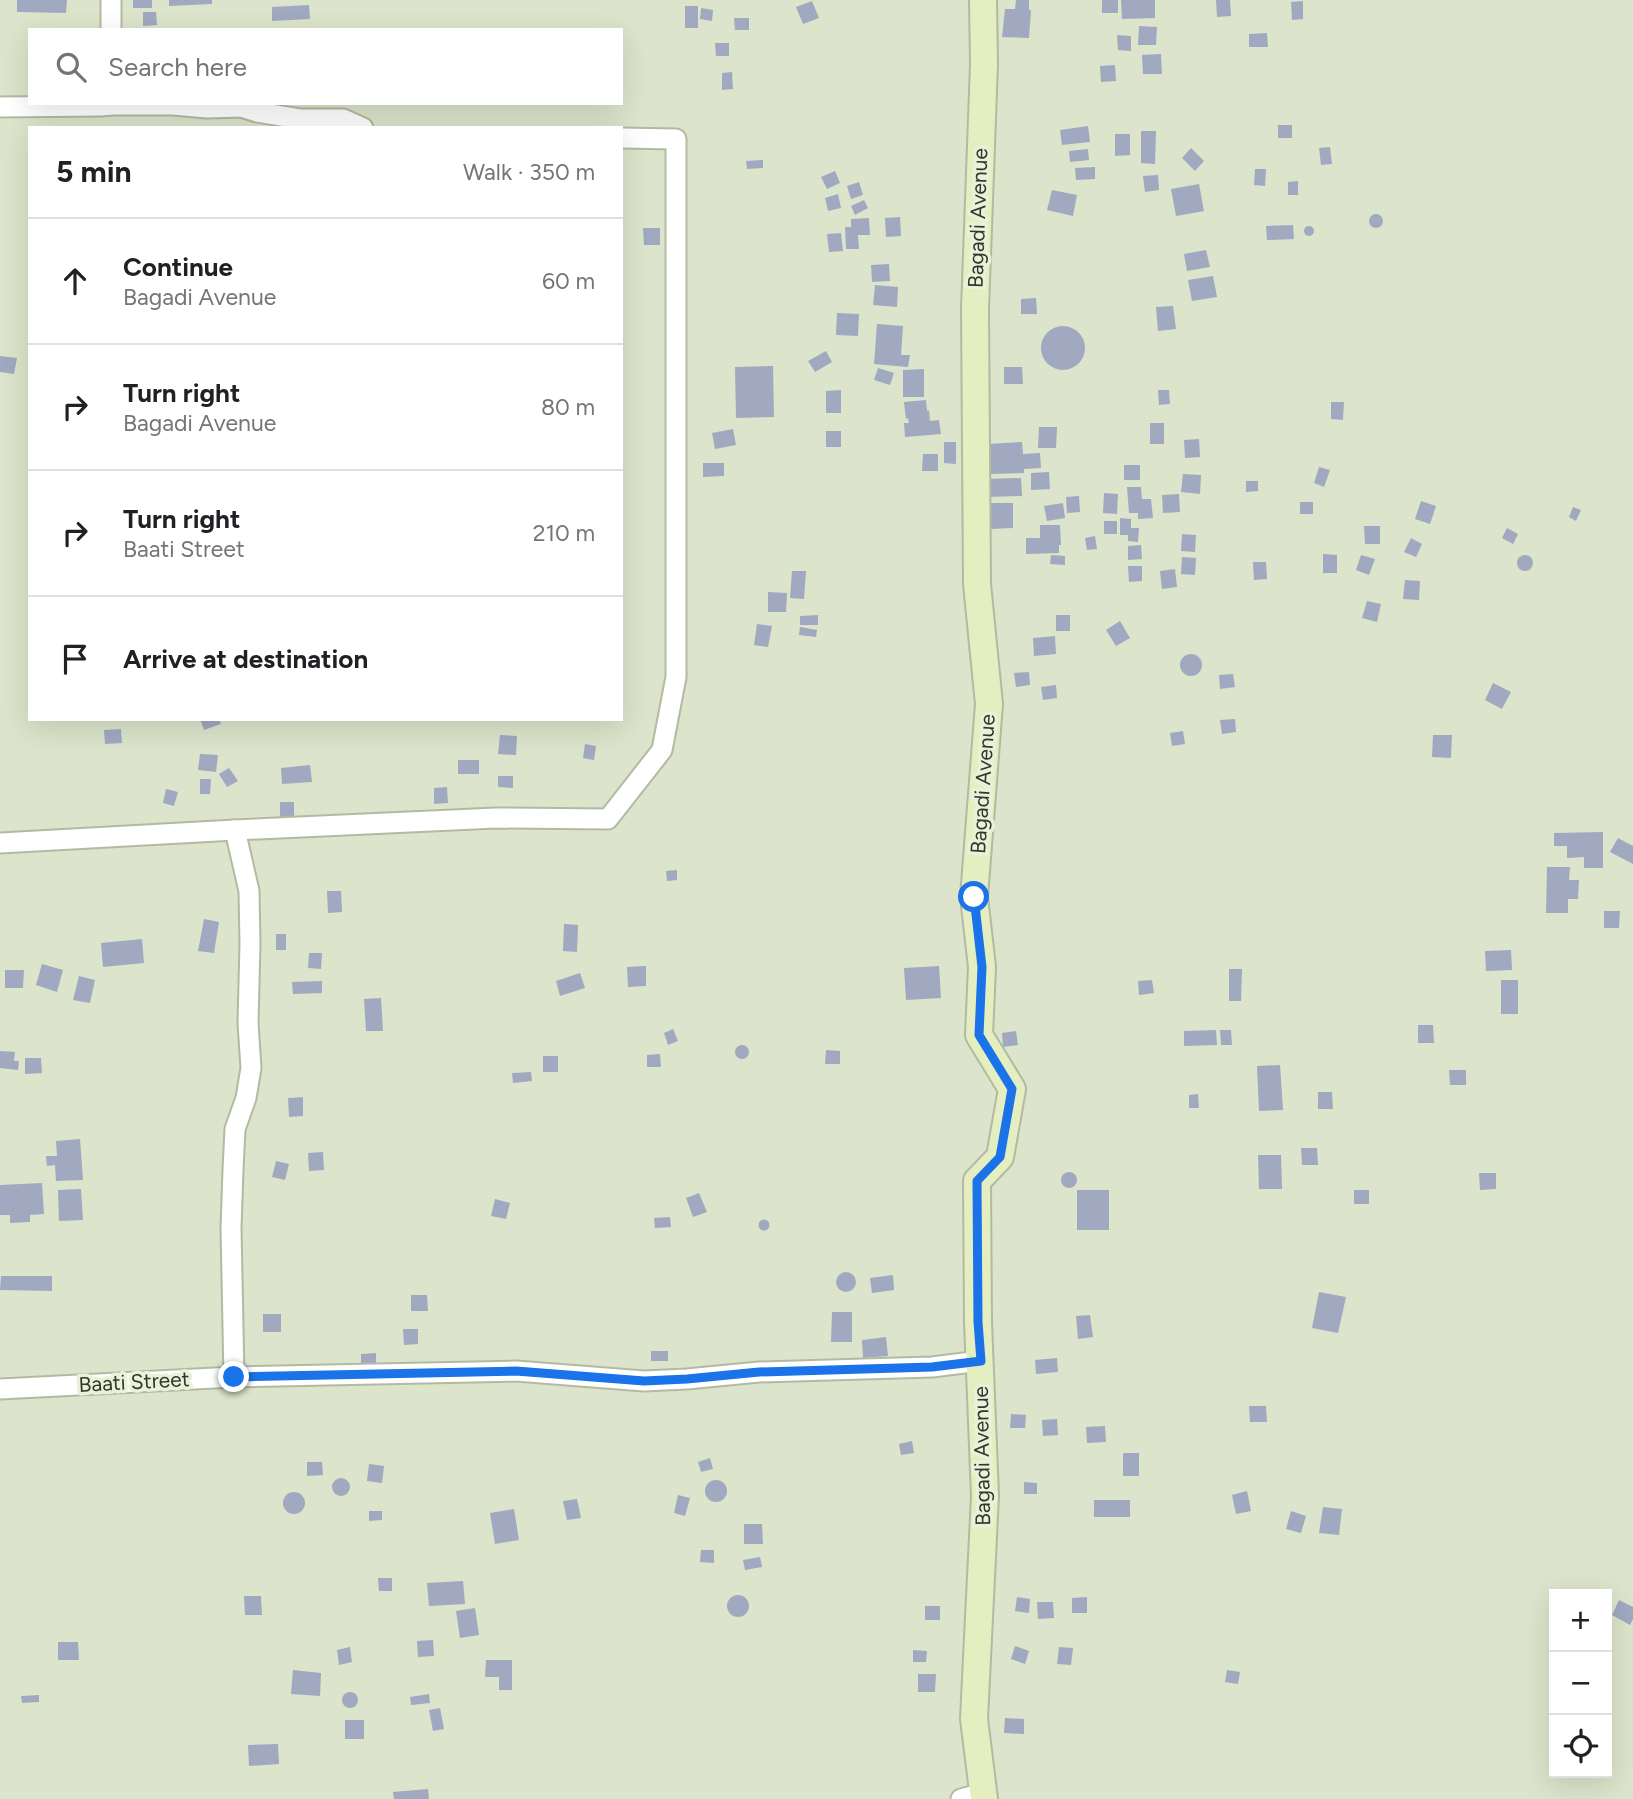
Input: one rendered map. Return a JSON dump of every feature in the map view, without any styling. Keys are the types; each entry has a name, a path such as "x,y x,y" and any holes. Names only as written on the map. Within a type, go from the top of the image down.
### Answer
{"street":[{"path":"111,0 111,28"},
{"name":"Bagadi Avenue","path":"976,1797 974,1719 985,1496 978,1322 977,1181 1000,1157 1012,1089 979,1035 982,967 974,897 989,704 977,584 976,501 975,309 983,0"},
{"path":"0,107 74,105"},
{"path":"182,105 207,108 241,107 300,119 343,119 359,126"},
{"path":"0,844 496,818 608,819 662,750 676,677 676,139 623,138"},
{"path":"234,1377 231,1228 235,1129 246,1098 251,1068 247,1013 250,944 248,891 235,830"},
{"name":"Baati Street","path":"0,1389 234,1377 516,1371 644,1381 759,1372 932,1367 981,1361"}],"building":[{"path":"17,0 67,0 66,13 17,12"},
{"path":"133,0 152,0 152,8 133,8"},
{"path":"169,0 212,0 212,4 169,6"},
{"path":"1016,0 1029,0 1029,38 1002,37 1005,9 1015,9"},
{"path":"1102,0 1118,0 1118,13 1102,13"},
{"path":"1121,0 1155,0 1155,18 1122,19"},
{"path":"1216,0 1230,0 1231,16 1217,17"},
{"path":"812,1 819,18 803,24 796,7"},
{"path":"1303,1 1303,19 1292,20 1291,2"},
{"path":"309,5 310,19 272,21 272,7"},
{"path":"685,6 698,6 698,28 685,28"},
{"path":"701,8 713,10 712,21 700,19"},
{"path":"143,12 156,12 157,25 143,26"},
{"path":"734,18 749,18 749,30 735,30"},
{"path":"1139,26 1157,27 1156,45 1138,45"},
{"path":"1267,33 1268,47 1249,47 1249,34"},
{"path":"1117,35 1131,36 1131,51 1118,50"},
{"path":"715,43 729,43 729,56 716,56"},
{"path":"1161,54 1162,74 1143,74 1142,55"},
{"path":"1115,65 1116,81 1101,82 1100,66"},
{"path":"732,72 733,89 722,90 722,73"},
{"path":"1278,125 1292,125 1292,138 1278,138"},
{"path":"1088,126 1090,142 1062,145 1060,130"},
{"path":"1141,131 1156,131 1155,164 1141,163"},
{"path":"1115,134 1130,134 1130,155 1115,156"},
{"path":"1330,147 1332,164 1321,165 1319,148"},
{"path":"1191,148 1204,161 1195,171 1182,158"},
{"path":"1088,149 1089,160 1070,162 1069,151"},
{"path":"763,160 763,168 747,169 746,161"},
{"path":"1095,167 1095,179 1076,180 1075,168"},
{"path":"1255,169 1266,169 1265,186 1254,185"},
{"path":"835,171 840,183 827,189 821,177"},
{"path":"1158,175 1159,190 1145,192 1143,176"},
{"path":"1298,181 1298,195 1288,195 1288,182"},
{"path":"859,182 863,195 851,199 847,186"},
{"path":"1199,184 1204,211 1176,216 1171,189"},
{"path":"1052,190 1077,195 1073,216 1047,210"},
{"path":"838,194 841,208 828,211 825,198"},
{"path":"864,200 868,208 855,215 851,206"},
{"path":"1376,214 1381,216 1381,226 1376,228 1371,226 1369,221 1371,216"},
{"path":"900,217 901,236 886,237 885,218"},
{"path":"869,218 870,235 858,235 859,249 846,249 845,227 851,227 851,219"},
{"path":"1293,225 1294,239 1267,240 1266,226"},
{"path":"1309,226 1313,227 1313,235 1309,236 1305,235 1304,231 1305,227"},
{"path":"643,228 660,228 660,245 644,245"},
{"path":"841,233 843,251 829,252 827,234"},
{"path":"1206,250 1210,267 1187,271 1184,254"},
{"path":"889,264 890,281 872,282 871,265"},
{"path":"1213,276 1217,297 1192,301 1188,280"},
{"path":"875,285 898,287 897,307 873,305"},
{"path":"1036,298 1037,314 1021,314 1021,299"},
{"path":"1173,306 1176,329 1158,331 1156,307"},
{"path":"837,313 859,314 858,336 836,335"},
{"path":"877,324 903,326 901,355 910,355 908,367 874,364"},
{"path":"1063,326 1078,333 1085,348 1078,363 1063,370 1048,363 1041,348 1048,333"},
{"path":"826,351 832,362 815,372 808,361"},
{"path":"0,356 17,358 14,374 0,372"},
{"path":"773,366 774,417 736,418 735,367"},
{"path":"1004,367 1022,367 1023,384 1004,384"},
{"path":"878,368 894,373 890,385 874,380"},
{"path":"924,369 924,397 903,397 903,370"},
{"path":"841,390 841,413 826,413 826,391"},
{"path":"1158,390 1169,390 1170,404 1159,405"},
{"path":"926,400 930,421 939,420 941,434 905,437 904,423 909,423 904,402"},
{"path":"1331,402 1344,402 1343,420 1331,419"},
{"path":"1150,423 1164,423 1164,444 1150,444"},
{"path":"1039,427 1057,427 1056,448 1038,448"},
{"path":"733,429 736,445 715,449 712,433"},
{"path":"826,431 841,431 841,447 826,447"},
{"path":"1199,439 1200,457 1185,458 1184,440"},
{"path":"944,442 956,442 956,464 944,463"},
{"path":"1022,442 1023,454 1040,453 1041,468 1024,469 1024,473 988,474 986,444"},
{"path":"923,454 938,454 938,471 922,471"},
{"path":"703,463 724,463 724,476 703,477"},
{"path":"1124,465 1140,465 1140,480 1124,480"},
{"path":"1319,467 1330,470 1324,487 1314,483"},
{"path":"1049,472 1050,489 1031,490 1031,473"},
{"path":"1183,474 1201,475 1200,494 1181,492"},
{"path":"1021,478 1022,496 987,497 986,479"},
{"path":"1246,481 1258,481 1258,491 1246,492"},
{"path":"1127,487 1141,487 1142,499 1151,499 1153,518 1138,519 1138,513 1129,513"},
{"path":"1104,493 1118,494 1117,514 1103,513"},
{"path":"1179,494 1180,512 1163,513 1162,495"},
{"path":"1079,496 1080,512 1067,513 1066,497"},
{"path":"1421,501 1436,506 1430,524 1415,519"},
{"path":"1300,502 1313,502 1313,514 1300,514"},
{"path":"989,503 1013,503 1013,528 990,529"},
{"path":"1063,503 1065,518 1047,521 1044,506"},
{"path":"1573,507 1581,510 1576,521 1569,517"},
{"path":"1120,518 1131,519 1131,528 1139,528 1138,542 1128,541 1128,535 1120,535"},
{"path":"1104,521 1117,521 1117,534 1104,534"},
{"path":"1040,525 1060,525 1059,553 1026,554 1026,538 1040,538"},
{"path":"1364,526 1380,526 1380,544 1365,544"},
{"path":"1507,528 1518,534 1513,544 1502,538"},
{"path":"1182,534 1196,535 1195,552 1181,551"},
{"path":"1095,536 1097,549 1087,550 1085,538"},
{"path":"1411,538 1422,544 1416,557 1404,552"},
{"path":"1141,545 1142,559 1128,560 1128,546"},
{"path":"1323,554 1337,555 1337,573 1323,573"},
{"path":"1051,555 1065,556 1065,565 1050,564"},
{"path":"1361,555 1375,559 1369,575 1356,570"},
{"path":"1522,555 1528,555 1533,563 1531,569 1522,571 1517,566 1517,560"},
{"path":"1182,557 1196,558 1195,575 1181,574"},
{"path":"1253,562 1266,562 1267,579 1254,580"},
{"path":"1128,566 1142,566 1142,581 1129,582"},
{"path":"1175,569 1177,587 1162,589 1160,571"},
{"path":"792,571 806,571 804,599 790,598"},
{"path":"1405,580 1420,581 1419,600 1403,599"},
{"path":"768,592 787,593 786,612 768,612"},
{"path":"1367,601 1381,604 1377,622 1362,618"},
{"path":"818,615 818,625 800,625 800,616"},
{"path":"1056,615 1070,615 1070,631 1056,631"},
{"path":"1120,621 1130,638 1116,646 1106,630"},
{"path":"757,624 772,626 768,647 754,645"},
{"path":"800,627 817,630 816,637 799,635"},
{"path":"1055,636 1056,654 1034,656 1033,638"},
{"path":"1187,654 1195,654 1202,661 1202,669 1195,676 1187,676 1180,669 1180,661"},
{"path":"1029,672 1030,685 1016,687 1014,673"},
{"path":"1233,674 1235,687 1220,689 1219,675"},
{"path":"1493,683 1511,692 1502,709 1485,700"},
{"path":"1056,685 1057,698 1043,700 1041,687"},
{"path":"1235,719 1236,732 1222,734 1220,720"},
{"path":"201,721 220,721 221,724 204,730"},
{"path":"121,729 122,743 105,744 104,730"},
{"path":"1183,731 1185,744 1172,746 1170,733"},
{"path":"500,735 517,736 516,755 498,754"},
{"path":"1433,735 1452,735 1451,758 1432,757"},
{"path":"585,744 596,746 594,760 583,758"},
{"path":"200,754 218,755 216,772 198,770"},
{"path":"458,760 479,760 479,774 458,774"},
{"path":"310,765 312,782 282,784 281,768"},
{"path":"229,768 238,781 227,787 219,774"},
{"path":"498,776 513,776 513,788 498,787"},
{"path":"200,779 211,779 210,794 200,794"},
{"path":"447,787 448,803 434,804 434,788"},
{"path":"166,789 178,792 174,806 163,803"},
{"path":"280,802 294,802 294,817 280,818"},
{"path":"1603,832 1603,868 1584,868 1584,857 1567,858 1567,846 1554,846 1554,833"},
{"path":"1618,838 1633,846 1633,864 1610,852"},
{"path":"1547,867 1570,867 1569,880 1579,880 1578,899 1568,899 1568,913 1546,913"},
{"path":"677,870 677,880 667,881 666,871"},
{"path":"327,891 341,891 342,912 328,913"},
{"path":"1604,911 1620,911 1619,928 1604,928"},
{"path":"204,919 219,922 214,953 198,951"},
{"path":"564,924 578,925 577,952 563,951"},
{"path":"276,934 286,934 286,950 276,950"},
{"path":"142,939 144,963 103,967 101,943"},
{"path":"1511,950 1512,970 1486,971 1485,951"},
{"path":"309,953 322,953 321,969 308,968"},
{"path":"42,964 63,970 57,992 36,985"},
{"path":"646,966 646,986 628,987 627,967"},
{"path":"939,966 941,998 906,1000 904,968"},
{"path":"1229,969 1242,969 1241,1001 1229,1001"},
{"path":"5,970 24,970 23,988 5,988"},
{"path":"580,973 585,988 560,996 556,981"},
{"path":"79,976 95,980 90,1003 73,1000"},
{"path":"1152,980 1154,993 1139,995 1138,981"},
{"path":"1501,980 1518,980 1518,1014 1501,1014"},
{"path":"322,981 322,993 293,994 292,982"},
{"path":"381,998 383,1031 366,1031 364,999"},
{"path":"1418,1025 1433,1025 1434,1043 1418,1043"},
{"path":"673,1029 678,1041 668,1045 664,1033"},
{"path":"1216,1030 1217,1045 1184,1046 1184,1031"},
{"path":"1220,1030 1231,1030 1232,1045 1221,1045"},
{"path":"1016,1031 1018,1045 1003,1047 1002,1033"},
{"path":"742,1045 747,1047 747,1057 742,1059 737,1057 735,1052 737,1047"},
{"path":"826,1050 840,1051 840,1064 825,1064"},
{"path":"0,1051 15,1052 14,1061 19,1061 18,1070 0,1068"},
{"path":"660,1054 661,1067 647,1067 647,1055"},
{"path":"543,1056 558,1056 558,1072 543,1072"},
{"path":"25,1058 41,1058 42,1073 25,1074"},
{"path":"1280,1065 1283,1110 1259,1111 1257,1066"},
{"path":"1449,1070 1466,1070 1466,1085 1450,1085"},
{"path":"531,1072 532,1081 513,1083 512,1073"},
{"path":"1318,1092 1332,1092 1333,1109 1318,1109"},
{"path":"1198,1094 1199,1108 1189,1108 1189,1095"},
{"path":"303,1097 303,1116 289,1117 288,1098"},
{"path":"80,1139 83,1180 56,1181 55,1165 47,1166 46,1156 57,1156 56,1141"},
{"path":"1301,1148 1317,1148 1318,1165 1302,1165"},
{"path":"323,1152 324,1170 309,1171 308,1153"},
{"path":"1258,1155 1281,1155 1282,1189 1259,1189"},
{"path":"276,1161 289,1164 285,1180 272,1177"},
{"path":"1066,1172 1072,1172 1077,1180 1075,1186 1066,1188 1061,1183 1061,1177"},
{"path":"1479,1173 1496,1173 1496,1189 1480,1190"},
{"path":"42,1183 44,1214 30,1215 30,1222 10,1223 10,1215 0,1215 0,1185"},
{"path":"81,1189 83,1220 59,1221 58,1190"},
{"path":"1077,1190 1109,1190 1109,1230 1077,1230"},
{"path":"1354,1190 1369,1190 1369,1204 1354,1204"},
{"path":"699,1193 707,1212 693,1217 686,1198"},
{"path":"495,1199 510,1203 506,1219 491,1216"},
{"path":"670,1217 671,1227 655,1228 654,1218"},
{"path":"764,1219 770,1225 764,1231 758,1225"},
{"path":"846,1272 853,1275 856,1282 853,1289 846,1292 839,1289 836,1282 839,1275"},
{"path":"893,1275 894,1290 872,1293 870,1278"},
{"path":"1,1276 52,1276 52,1291 0,1290"},
{"path":"1319,1292 1346,1297 1338,1333 1312,1328"},
{"path":"411,1295 427,1295 428,1311 411,1311"},
{"path":"832,1312 852,1312 852,1342 831,1342"},
{"path":"263,1314 281,1314 281,1332 263,1332"},
{"path":"1090,1315 1093,1337 1078,1339 1076,1316"},
{"path":"403,1329 418,1329 418,1344 404,1345"},
{"path":"886,1337 888,1356 863,1358 862,1340"},
{"path":"651,1351 668,1351 668,1361 651,1361"},
{"path":"376,1353 376,1370 361,1370 361,1354"},
{"path":"1057,1358 1058,1372 1036,1374 1035,1360"},
{"path":"1249,1406 1266,1406 1267,1422 1250,1422"},
{"path":"1011,1414 1026,1415 1025,1428 1010,1428"},
{"path":"1057,1419 1058,1435 1043,1436 1042,1420"},
{"path":"1105,1426 1106,1442 1087,1443 1086,1427"},
{"path":"912,1441 914,1453 901,1455 899,1444"},
{"path":"1123,1453 1139,1453 1139,1476 1123,1476"},
{"path":"710,1458 713,1469 701,1472 698,1462"},
{"path":"307,1462 322,1462 323,1475 307,1476"},
{"path":"369,1464 384,1466 382,1483 367,1481"},
{"path":"337,1478 345,1478 350,1487 348,1494 337,1496 332,1491 332,1483"},
{"path":"716,1480 724,1483 727,1491 724,1499 716,1502 708,1499 705,1491 708,1483"},
{"path":"1024,1482 1037,1483 1037,1494 1024,1494"},
{"path":"1247,1491 1251,1511 1236,1514 1232,1495"},
{"path":"294,1492 302,1495 305,1503 302,1511 294,1514 286,1511 283,1503 286,1495"},
{"path":"678,1495 690,1498 685,1516 674,1513"},
{"path":"577,1499 581,1518 567,1520 563,1501"},
{"path":"1094,1500 1130,1500 1130,1517 1094,1517"},
{"path":"1323,1507 1342,1509 1339,1535 1319,1533"},
{"path":"514,1509 519,1540 495,1544 490,1513"},
{"path":"369,1511 382,1511 382,1520 369,1521"},
{"path":"1291,1511 1306,1516 1301,1533 1286,1529"},
{"path":"744,1524 762,1524 763,1544 744,1544"},
{"path":"701,1550 714,1550 714,1563 700,1562"},
{"path":"760,1557 762,1567 745,1570 743,1560"},
{"path":"378,1578 392,1578 392,1591 379,1591"},
{"path":"463,1581 465,1604 429,1606 427,1583"},
{"path":"738,1595 746,1598 749,1606 746,1614 738,1617 730,1614 727,1606 730,1598"},
{"path":"244,1596 261,1596 262,1615 245,1615"},
{"path":"1017,1597 1030,1599 1029,1613 1015,1611"},
{"path":"1087,1597 1087,1613 1072,1613 1072,1598"},
{"path":"1619,1600 1633,1607 1630,1625 1612,1615"},
{"path":"1037,1602 1053,1602 1054,1618 1038,1619"},
{"path":"925,1606 940,1606 940,1620 925,1620"},
{"path":"475,1608 479,1635 460,1638 456,1611"},
{"path":"433,1640 434,1656 418,1657 417,1641"},
{"path":"58,1642 78,1642 79,1660 58,1660"},
{"path":"1015,1646 1029,1651 1025,1664 1011,1659"},
{"path":"350,1647 352,1662 339,1665 337,1650"},
{"path":"1059,1647 1073,1648 1071,1665 1057,1664"},
{"path":"913,1650 927,1651 926,1662 913,1662"},
{"path":"486,1660 512,1660 512,1690 499,1690 499,1677 485,1677"},
{"path":"293,1670 321,1673 320,1696 291,1694"},
{"path":"1227,1670 1240,1672 1238,1684 1225,1682"},
{"path":"918,1674 936,1674 935,1692 918,1692"},
{"path":"347,1692 353,1692 358,1700 356,1706 347,1708 342,1703 342,1697"},
{"path":"429,1694 430,1703 411,1705 410,1697"},
{"path":"39,1695 39,1702 22,1703 21,1696"},
{"path":"440,1708 444,1729 433,1731 429,1710"},
{"path":"1005,1718 1024,1719 1024,1734 1004,1733"},
{"path":"345,1720 364,1720 364,1739 345,1739"},
{"path":"278,1744 279,1764 249,1766 248,1745"},
{"path":"428,1789 429,1799 394,1799 393,1792"}],"route":[{"path":"234,1377 516,1371 644,1381 759,1372 932,1367 981,1361 978,1322 977,1181 1000,1157 1012,1089 979,1035 982,967 974,897"}]}
